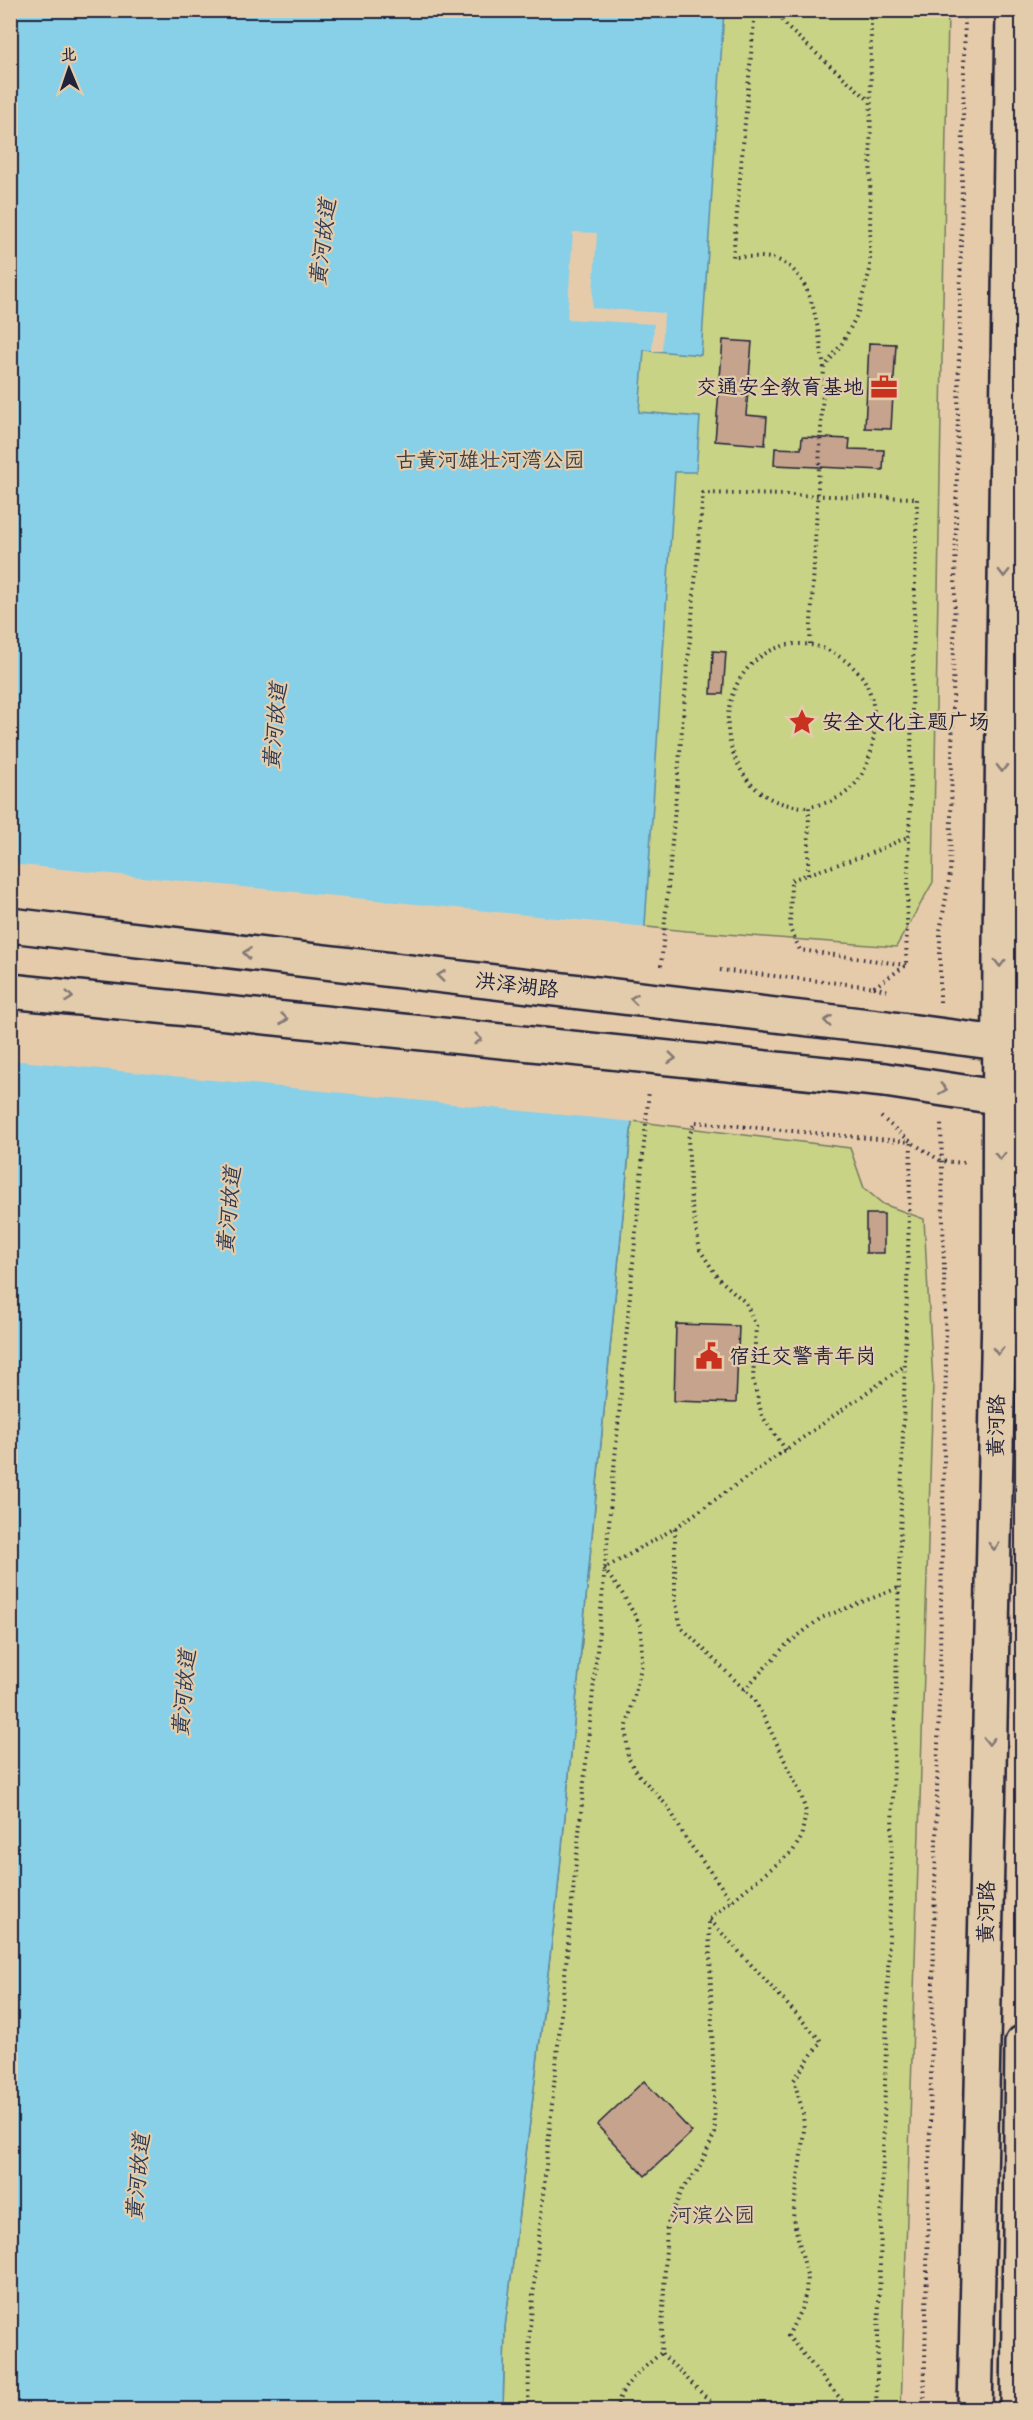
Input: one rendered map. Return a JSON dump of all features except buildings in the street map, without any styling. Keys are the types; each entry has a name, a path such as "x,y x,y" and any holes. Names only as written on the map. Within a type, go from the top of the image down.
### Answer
{"main road":[{"name":"黄河路","path":"975,2409 999,1323 1011,1099 1007,352 1013,10"},
{"name":"洪泽湖路","path":"10,925 886,1028 1011,1045"},
{"path":"10,991 885,1080 1011,1099"},
{"path":"1018,2409 1023,2043"}],"path":[{"path":"755,10 733,257 772,258 795,271 807,288 816,318 824,368 810,644"},
{"path":"775,10 789,29 871,101"},
{"path":"824,368 843,342 857,315 870,270 870,10"},
{"path":"941,1035 940,931 950,874 965,10"},
{"path":"660,968 704,493 917,498 906,965"},
{"path":"790,644 810,644 832,651 848,662 861,675 869,694 876,727 873,744 860,778 850,790 823,804 809,807 794,807 777,803 761,793 745,777 738,764 730,747 727,728 730,700 737,681 753,661 771,649 790,644"},
{"path":"808,874 809,807"},
{"path":"906,965 800,950 790,929 790,880 869,854 910,836"},
{"path":"874,987 906,965"},
{"path":"528,2409 530,2327 650,1087"},
{"path":"924,2409 946,1366 941,1089"},
{"path":"884,1117 911,1142 941,1161"},
{"path":"786,1450 762,1416 753,1379 756,1326 746,1303 717,1278 700,1250 690,1202 688,1138 695,1122 911,1142"},
{"path":"876,2409 911,1142"},
{"path":"603,1569 675,1528 903,1367"},
{"path":"675,1528 675,1598 681,1627 753,1698 801,1795 806,1812 801,1839 793,1851 709,1919"},
{"path":"603,1569 622,1593 641,1626 642,1664 626,1730 628,1758 638,1774 669,1808 686,1839 732,1900"},
{"path":"744,1690 785,1646 821,1618 898,1588"},
{"path":"616,2409 619,2394 631,2379 661,2353 667,2226 683,2188 699,2170 715,2133 709,1919"},
{"path":"709,1919 821,2041 794,2080 803,2113 804,2130 793,2218 807,2275 804,2301 788,2336 850,2409"},
{"path":"661,2353 719,2409"}],"green space":[{"name":"古黄河雄壮河湾公园","path":"10,11 948,11 933,882 896,947 687,931 11,864"},
{"name":"河滨公园","path":"632,1121 850,1148 864,1188 883,1204 924,1219 933,1383 901,2409 503,2410 505,2327 557,1899"}],"water":[{"name":"黄河故道","path":"11,11 724,11 701,355 644,350 639,412 700,417 696,472 675,472 632,1121 557,1899 505,2327 503,2409 11,2410"}],"pier":[{"path":"573,232 597,233 592,308 664,313 662,351 652,351 654,324 567,319"},
{"path":"11,864 648,927 635,1122 10,1060"}],"place":[{"name":"交通安全教育基地","path":"884,387"},
{"name":"安全文化主题广场","path":"802,722"},
{"name":"宿迁交警青年岗","path":"709,1356"}]}
